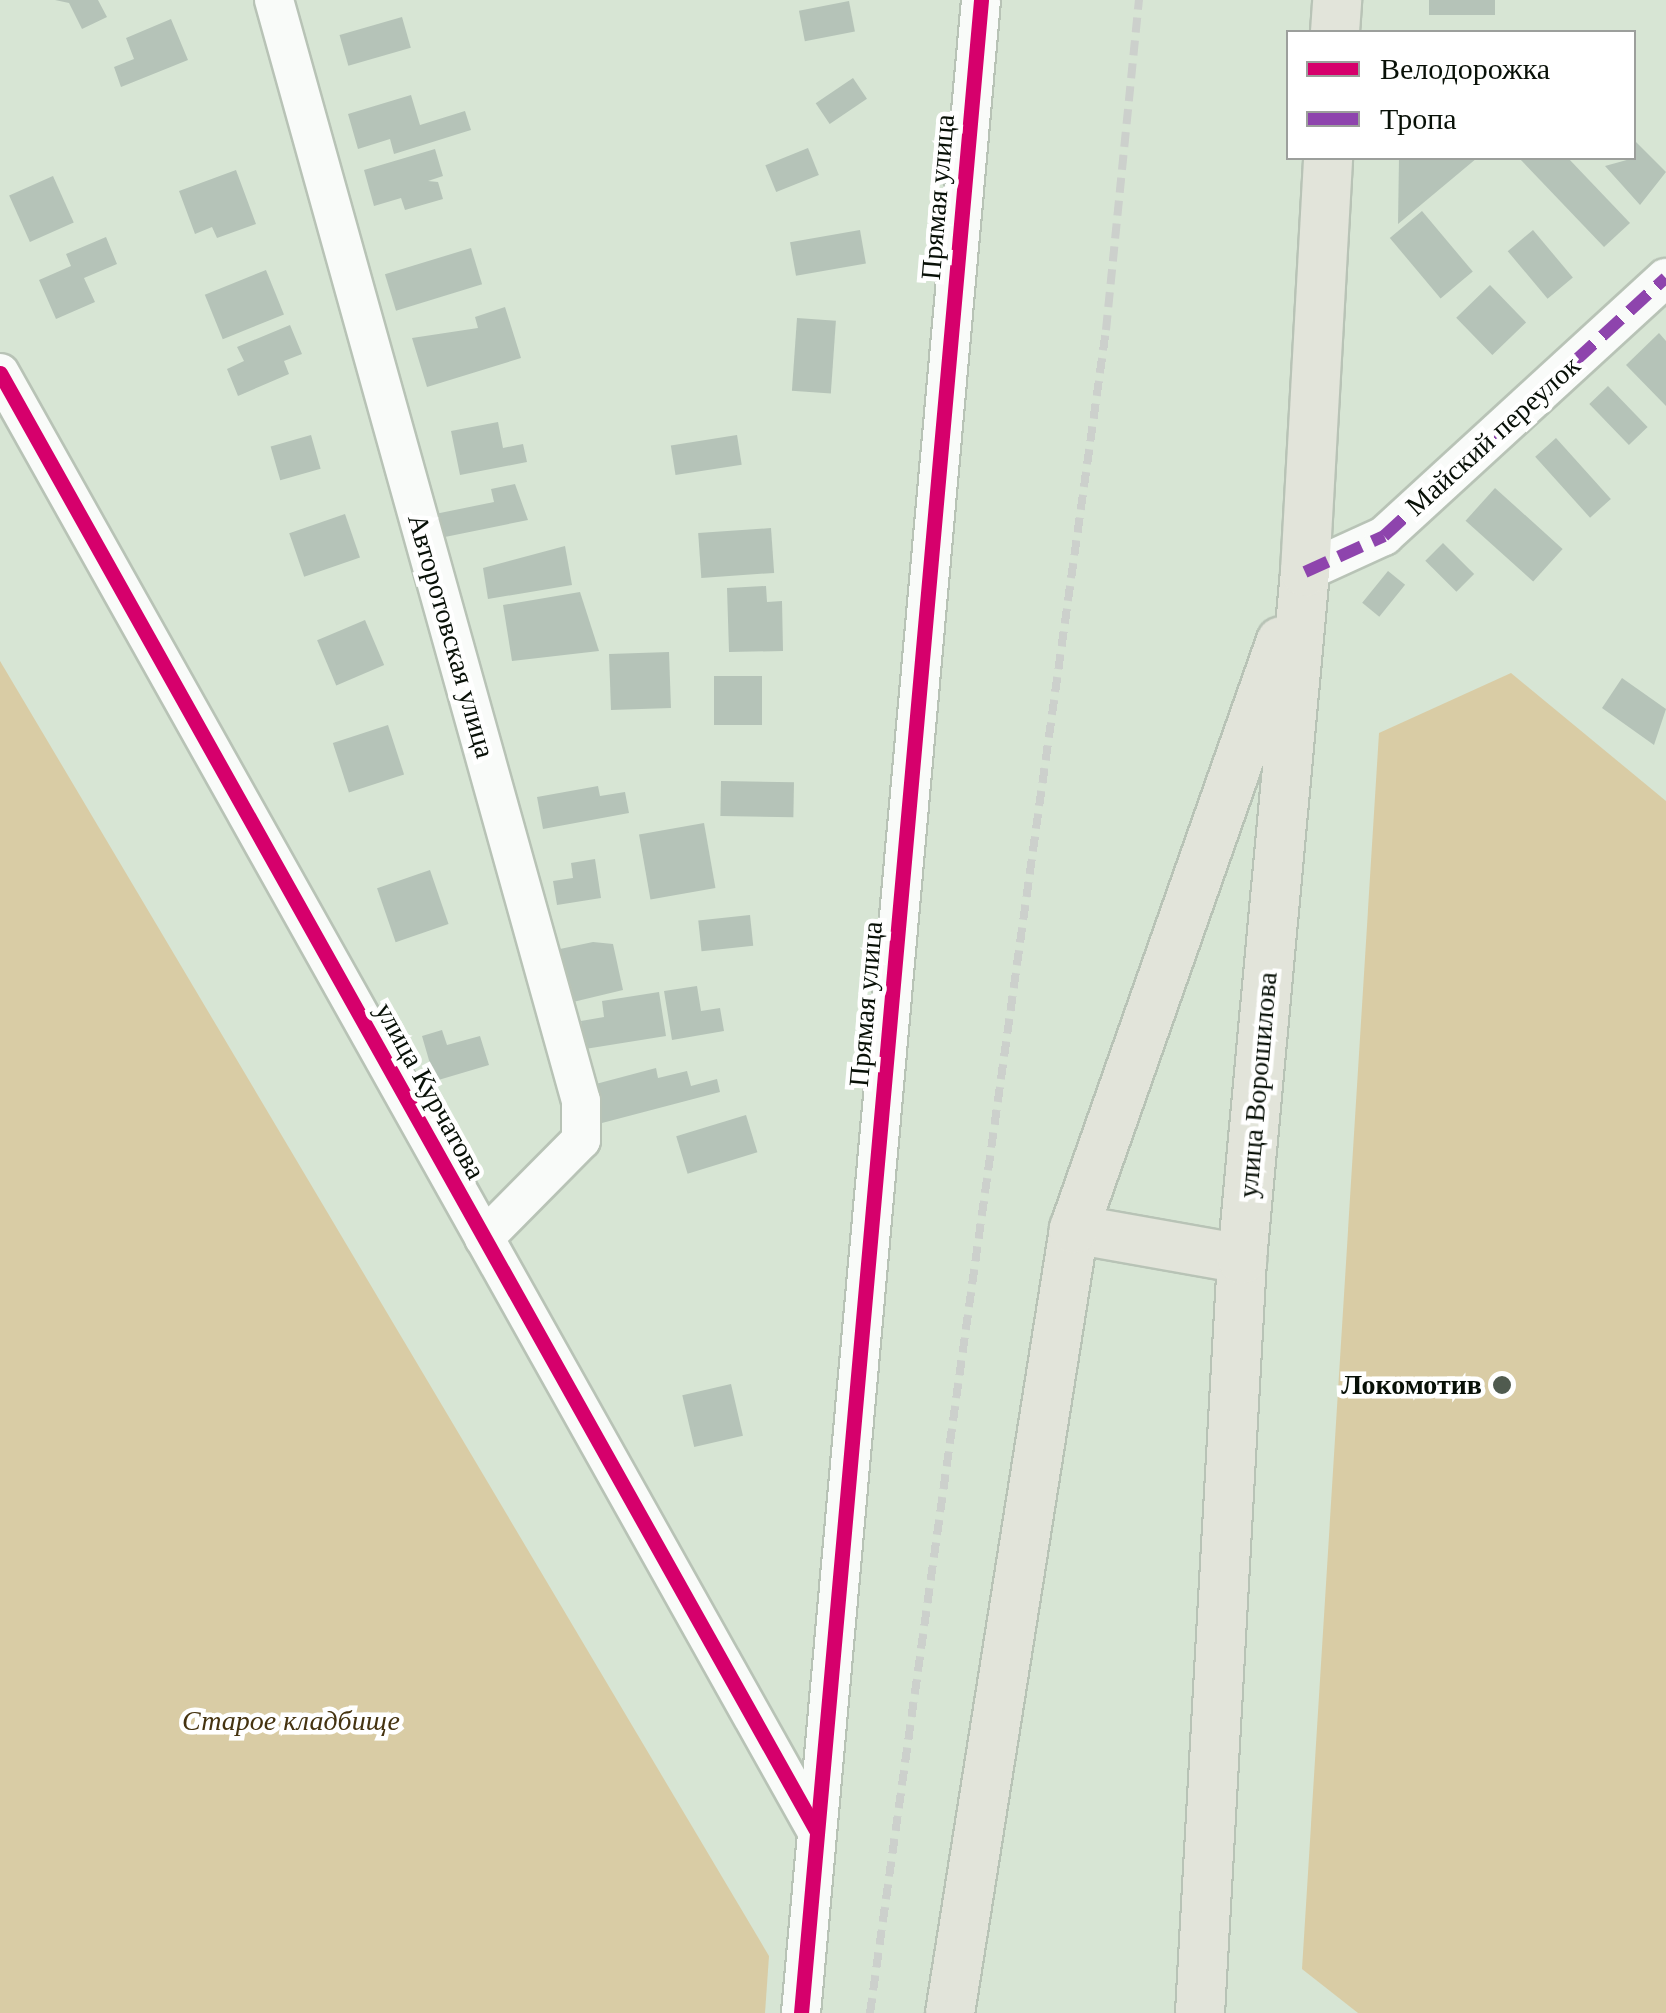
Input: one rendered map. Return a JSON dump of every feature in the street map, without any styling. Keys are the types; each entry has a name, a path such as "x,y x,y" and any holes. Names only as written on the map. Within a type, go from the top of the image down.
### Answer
{"main road":[{"path":"1335,30 1337,0"},
{"name":"улица Ворошилова","path":"1200,2013 1242,1259 1305,572 1328,160"},
{"path":"950,2013 1074,1230 1305,572"},
{"path":"1074,1230 1242,1259"}],"street":[{"name":"Авторотовская улица","path":"274,0 581,1101 581,1140 484,1238"},
{"name":"Прямая улица","path":"801,2013 981,0"},
{"name":"Майский переулок","path":"1305,572 1384,536 1666,278"},
{"name":"улица Курчатова","path":"0,373 817,1832"}],"green space":[{"name":"Старое кладбище","path":"0,661 769,1956 765,2013 0,2013"},
{"name":"Локомотив","path":"1511,673 1666,801 1666,2013 1358,2013 1302,1969 1379,733"}],"building":[{"path":"55,0 98,0 107,17 82,29 69,3"},
{"path":"1429,0 1495,0 1495,15 1429,15"},
{"path":"849,1 855,31 805,41 799,11"},
{"path":"402,17 411,48 348,66 340,35"},
{"path":"171,19 188,60 121,87 114,67 134,59 126,38"},
{"path":"853,78 867,99 830,124 816,103"},
{"path":"411,95 420,125 465,111 471,130 394,154 390,139 358,149 348,114"},
{"path":"1636,142 1666,172 1640,205 1605,166 1636,160"},
{"path":"808,148 819,175 776,192 765,165"},
{"path":"435,149 443,176 428,181 438,182 443,199 405,210 401,198 374,206 364,170"},
{"path":"1399,160 1475,160 1398,224"},
{"path":"1521,160 1570,160 1630,223 1604,247"},
{"path":"236,170 256,224 217,238 212,227 195,234 179,191"},
{"path":"53,176 74,223 30,242 9,196"},
{"path":"1422,211 1473,272 1441,299 1390,238"},
{"path":"860,230 866,263 796,276 790,242"},
{"path":"1533,230 1573,277 1548,299 1508,251"},
{"path":"106,237 117,264 84,278 95,302 56,319 39,280 71,266 66,254"},
{"path":"471,248 482,284 396,311 385,274"},
{"path":"266,270 284,315 223,339 205,295"},
{"path":"1490,285 1526,322 1492,355 1456,318"},
{"path":"505,307 521,358 427,387 412,338 478,328 475,317"},
{"path":"797,318 836,321 831,394 792,391"},
{"path":"290,325 302,354 284,361 289,374 238,396 227,369 244,361 237,347"},
{"path":"1659,333 1666,341 1666,406 1626,365"},
{"path":"1608,386 1648,427 1629,445 1589,404"},
{"path":"498,422 503,448 523,444 527,462 460,475 451,431"},
{"path":"311,435 321,469 280,480 271,447"},
{"path":"737,435 742,465 676,475 671,445"},
{"path":"1556,438 1611,499 1590,518 1535,457"},
{"path":"515,484 528,520 440,538 435,514 494,502 491,489"},
{"path":"1495,488 1563,549 1533,582 1466,521"},
{"path":"345,514 360,557 304,577 289,533"},
{"path":"771,528 774,573 701,578 698,533"},
{"path":"1443,543 1474,574 1456,592 1425,561"},
{"path":"565,546 572,585 488,599 483,568"},
{"path":"1388,571 1405,585 1379,617 1362,603"},
{"path":"766,586 767,602 782,601 783,651 729,652 727,588"},
{"path":"580,592 599,651 512,661 503,605"},
{"path":"365,620 384,665 336,685 317,640"},
{"path":"669,652 671,708 611,710 609,654"},
{"path":"714,676 762,676 762,725 714,725"},
{"path":"1622,678 1666,709 1654,745 1602,708"},
{"path":"388,725 404,774 349,792 333,743"},
{"path":"721,781 794,782 793,817 720,816"},
{"path":"598,786 600,796 625,792 629,813 543,829 537,797"},
{"path":"704,823 715,888 650,899 639,834"},
{"path":"595,859 601,898 557,905 553,881 573,878 571,863"},
{"path":"430,870 449,924 396,942 377,888"},
{"path":"750,915 753,946 702,951 698,920"},
{"path":"593,942 613,944 623,990 573,1002 560,949"},
{"path":"697,986 701,1011 720,1008 724,1031 672,1040 664,991"},
{"path":"659,992 666,1036 585,1049 581,1021 604,1017 602,1001"},
{"path":"442,1030 447,1045 480,1036 489,1065 435,1081 422,1036"},
{"path":"656,1068 658,1078 687,1071 691,1086 717,1079 720,1092 602,1123 592,1085"},
{"path":"746,1115 757,1152 688,1174 676,1136"},
{"path":"731,1384 743,1436 694,1447 682,1395"}],"railway":[{"path":"870,2013 1106,330 1139,0"}],"marked path":[{"path":"1305,572 1384,536 1666,278"}],"cycle path":[{"path":"801,2013 981,0"},
{"path":"0,373 817,1832"}],"place":[{"name":"Локомотив","path":"1502,1385"}]}
